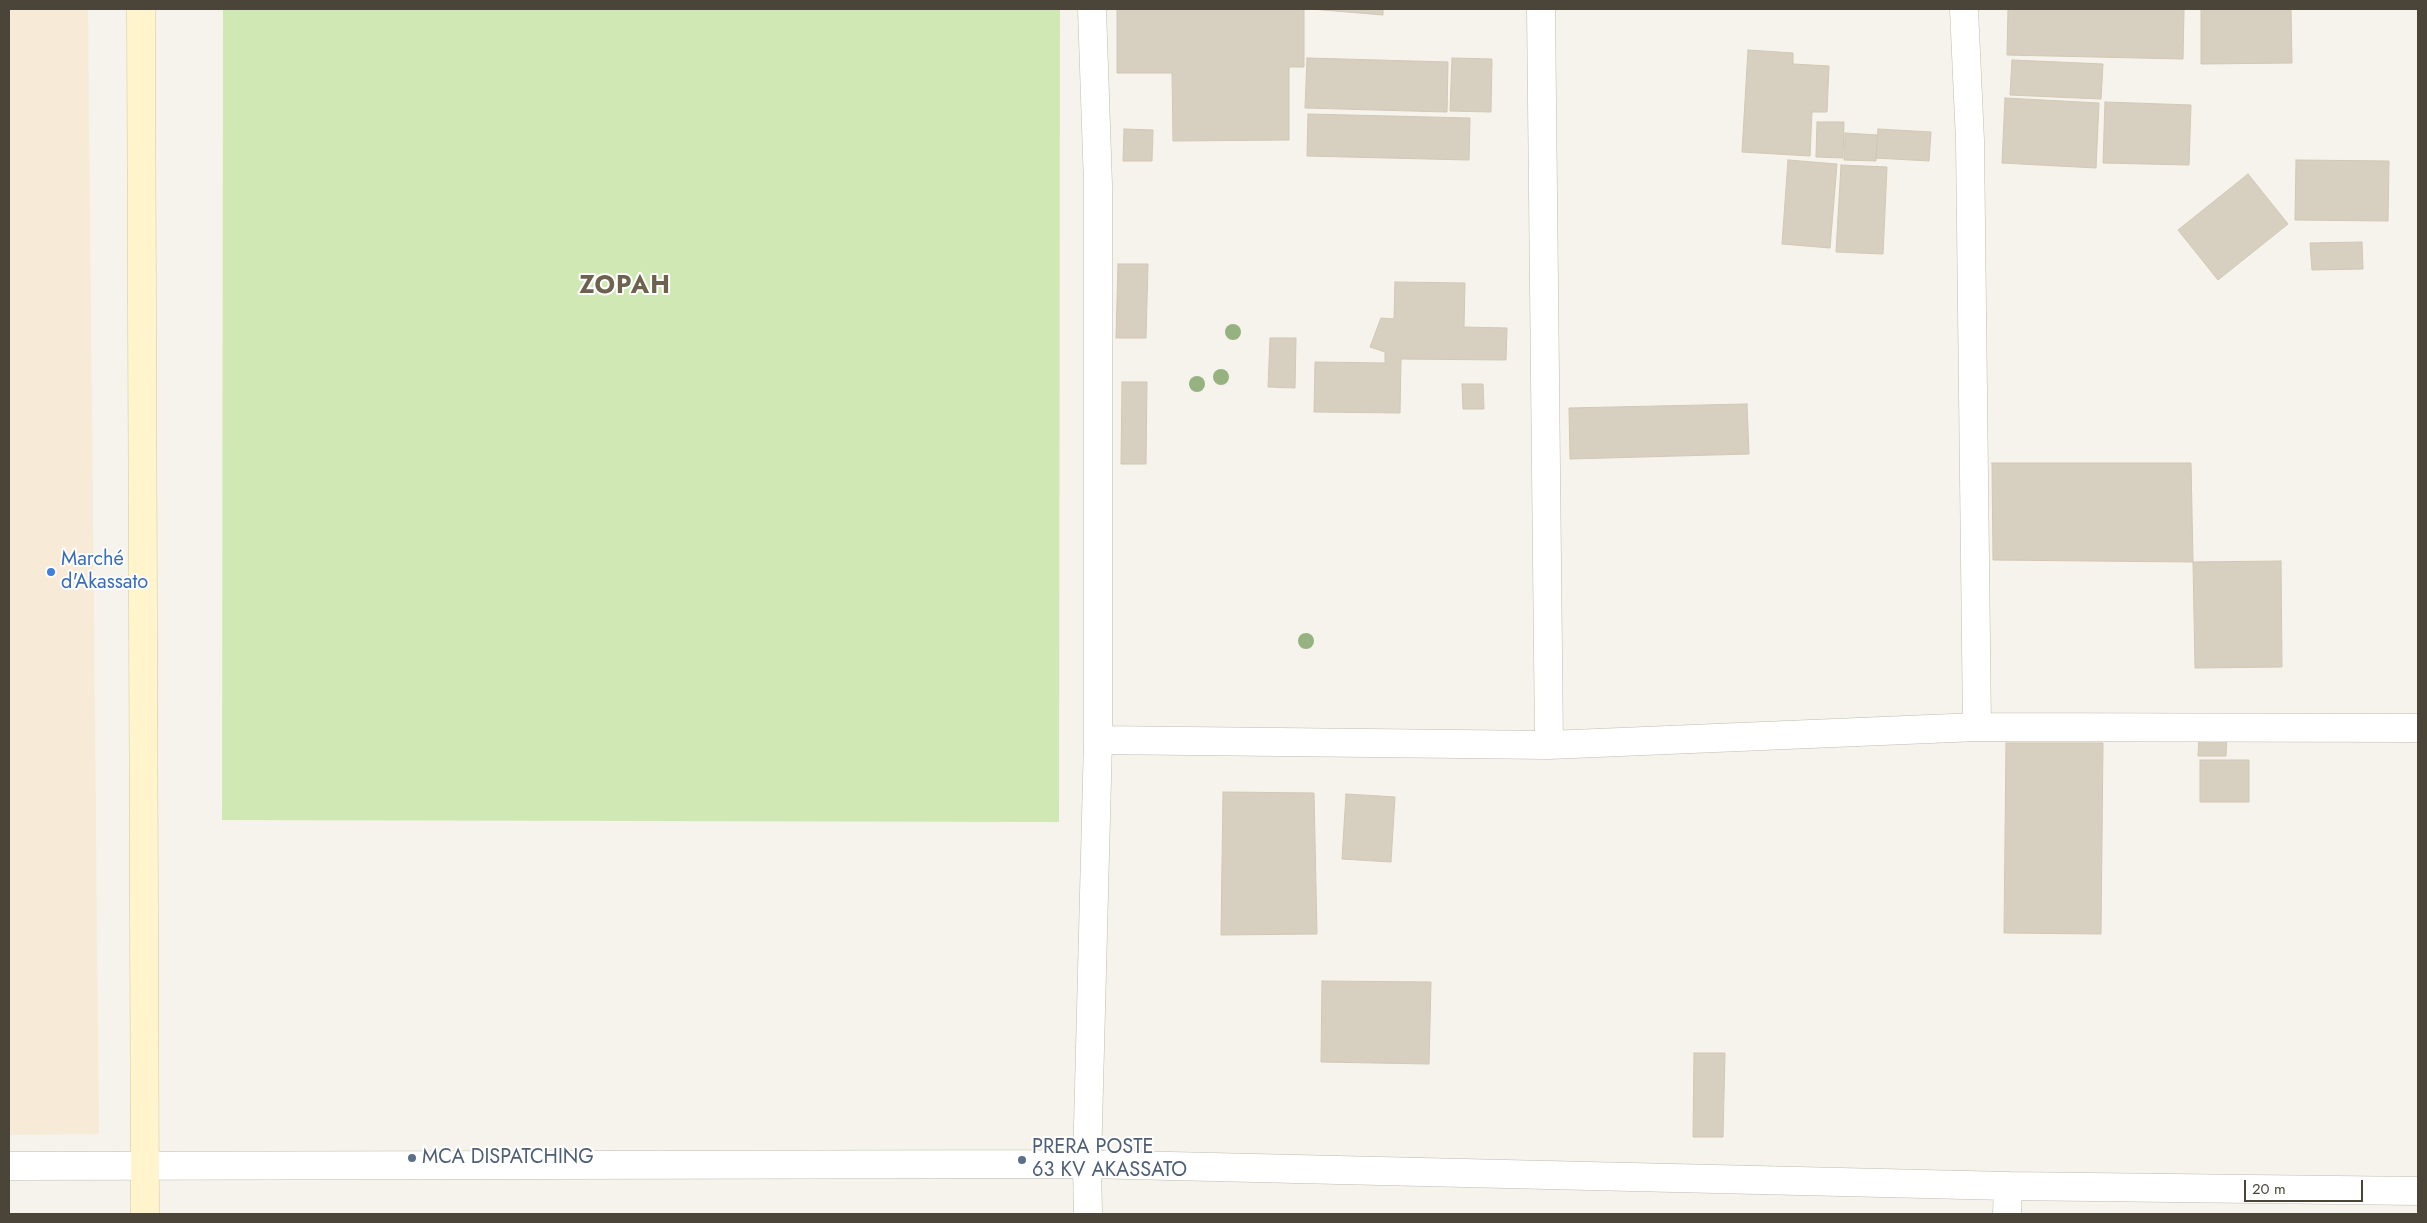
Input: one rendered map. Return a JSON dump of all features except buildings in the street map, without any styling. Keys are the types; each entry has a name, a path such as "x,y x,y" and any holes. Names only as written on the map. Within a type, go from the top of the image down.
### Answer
{"street":[{"path":"141,9 145,1214"},
{"path":"1088,1214 1087,1164 1098,740 1098,185 1092,9"},
{"path":"1541,9 1549,745"},
{"path":"1964,9 1970,141 1976,727"},
{"path":"1098,740 1549,745 1976,727 2418,728"},
{"path":"9,1166 1087,1164 2008,1186 2418,1191"},
{"path":"2008,1186 2008,1214"}],"shaded area":[{"name":"Marché d'Akassato","path":"9,9 88,9 99,1134 9,1135"}],"green space":[{"path":"223,9 1060,9 1059,822 222,820"}],"place":[{"name":"Marché d'Akassato","path":"51,572"},
{"name":"MCA DISPATCHING","path":"412,1158"},
{"name":"PRERA POSTE 63 KV AKASSATO","path":"1022,1160"}],"district":[{"name":"ZOPAH","path":"625,287"}]}
